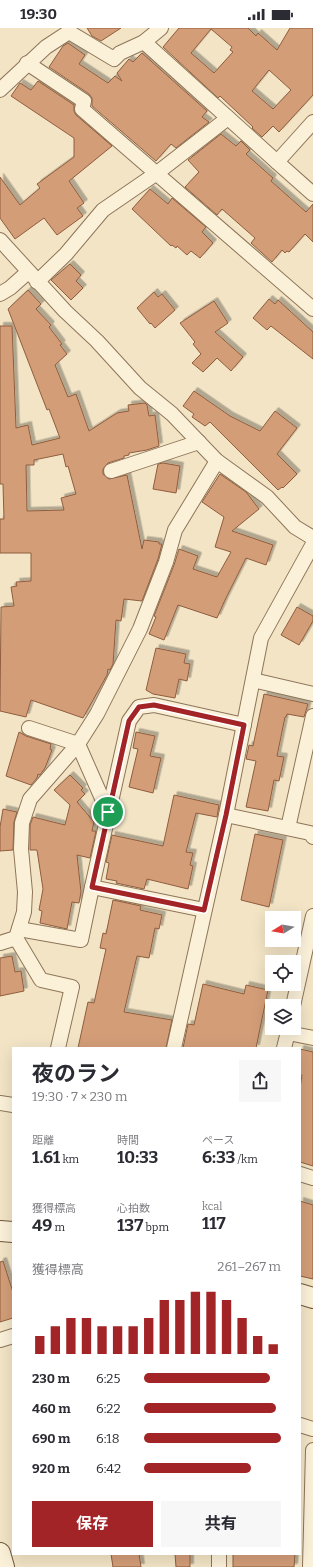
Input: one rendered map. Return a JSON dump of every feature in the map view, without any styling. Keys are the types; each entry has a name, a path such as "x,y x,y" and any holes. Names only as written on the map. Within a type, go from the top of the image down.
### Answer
{"main road":[{"path":"0,1231 12,1232"},
{"path":"301,1294 313,1298"},
{"path":"0,1553 4,1567"}],"street":[{"path":"0,90 46,47 71,30 114,58 120,53 144,42 161,28"},
{"path":"144,42 313,194"},
{"path":"28,63 84,101 86,112 313,309"},
{"path":"0,294 32,277 66,254 103,210 157,173 228,118"},
{"path":"277,162 313,122"},
{"path":"0,240 32,277 97,341 140,388 172,414 217,460 267,497 295,527 313,538"},
{"path":"110,471 199,442"},
{"path":"58,1047 72,987 41,980 17,933 24,912 25,892 21,835 24,813 30,799 78,744 96,714 140,629 166,562 175,530 217,460"},
{"path":"174,1047 226,815 261,638 313,544"},
{"path":"252,680 313,694"},
{"path":"0,943 17,933 80,940 129,721 139,707 154,705 244,725"},
{"path":"288,828 313,716"},
{"path":"29,728 78,744 108,812"},
{"path":"226,815 310,833 313,837"},
{"path":"92,887 204,910"},
{"path":"295,999 313,916"},
{"path":"301,1034 313,1038"},
{"path":"284,1047 287,1035"},
{"path":"0,1103 12,1105"},
{"path":"301,1174 313,1178"},
{"path":"0,1340 12,1336"},
{"path":"301,1425 313,1429"},
{"path":"310,1567 313,1450"},
{"path":"219,1555 219,1567"}],"building":[{"path":"87,28 121,28 101,41 92,36"},
{"path":"179,28 248,28 256,36 258,33 277,50 290,28 313,28 313,95 279,132 273,126 262,137 220,96 218,98 163,47","holes":["211,29 232,47 230,50 233,52 214,73 191,53","269,70 291,90 273,109 252,91"]},
{"path":"68,43 85,55 79,64 108,83 115,76 122,81 117,73 129,59 133,62 142,53 207,111 202,117 209,122 176,148 171,144 156,161 92,106 92,98 89,94 49,67 63,46"},
{"path":"38,81 74,105 76,115 112,146 69,181 84,203 77,208 83,216 57,235 44,218 15,239 0,218 0,177 20,205 40,188 37,184 74,157 74,138 11,96 20,83 31,90"},
{"path":"221,134 236,146 241,141 250,150 246,154 273,178 271,181 306,212 313,204 313,242 305,234 289,252 287,251 285,253 282,250 272,262 251,243 255,238 222,209 217,215 185,187 199,172 188,160"},
{"path":"150,189 168,204 172,198 206,227 202,232 213,243 200,258 191,251 187,255 177,246 176,248 172,245 171,246 132,209"},
{"path":"70,264 81,275 76,281 83,288 71,300 51,280"},
{"path":"28,290 41,304 36,309 51,325 49,327 62,344 60,345 67,354 55,365 68,397 76,394 89,431 117,413 129,411 128,405 145,403 147,405 149,416 155,415 159,446 129,453 129,455 124,456 124,458 108,463 103,469 103,474 109,479 127,475 142,549 144,540 159,542 159,544 162,544 142,601 124,599 121,621 116,620 113,664 110,670 108,669 107,675 83,718 31,700 26,717 0,711 1,607 14,606 11,587 17,586 16,582 31,581 31,553 0,553 0,519 4,519 3,484 0,484 0,326 12,326 16,428 28,425 32,445 60,438 49,409 47,410 8,309","holes":["63,454 66,467 68,466 76,494 61,498 64,510 27,511 26,465 34,465 34,460"]},
{"path":"154,292 158,297 162,294 175,310 155,328 137,308"},
{"path":"269,299 275,304 278,300 313,332 313,359 271,326 267,330 253,318"},
{"path":"214,301 228,323 215,332 243,357 231,371 217,358 203,372 192,363 201,354 193,344 195,342 180,323"},
{"path":"194,391 230,416 260,431 275,411 297,428 277,454 297,474 283,488 282,487 278,490 210,422 205,426 192,417 194,414 183,406"},
{"path":"163,463 180,466 176,493 153,489 158,464"},
{"path":"220,474 246,492 259,509 232,531 273,545 266,565 246,558 217,618 178,605 164,640 149,634 156,617 154,616 179,549 198,556 193,569 217,577 231,552 215,547 224,517 202,502"},
{"path":"297,607 313,616 313,621 299,645 281,635"},
{"path":"156,648 186,654 184,663 190,664 187,681 179,679 175,698 153,694 146,690"},
{"path":"264,694 308,704 304,717 287,714 285,717 277,756 284,757 279,781 274,780 268,811 246,807 256,761 246,759 249,745 253,746"},
{"path":"19,732 26,736 51,744 50,749 52,750 45,768 40,775 38,774 37,778 31,785 6,776"},
{"path":"136,732 155,736 150,756 161,758 153,793 129,787 138,749 133,748"},
{"path":"70,775 83,788 81,790 85,794 77,802 94,822 92,831 96,831 90,858 77,855 81,892 79,903 72,902 67,929 40,923 42,911 39,910 43,889 37,850 30,850 30,825 33,817 65,825 70,805 54,790"},
{"path":"174,795 219,805 217,817 196,813 186,852 193,853 190,865 193,866 188,889 147,879 144,889 116,883 117,881 106,879 109,863 106,862 112,835 163,846"},
{"path":"3,809 17,812 14,822 13,850 0,851 0,827"},
{"path":"255,834 283,840 269,907 241,900"},
{"path":"113,900 141,906 140,910 162,915 159,929 155,928 149,958 137,956 124,1012 172,1020 166,1047 78,1047 88,1002 94,1003 106,949 100,948 103,933 106,934"},
{"path":"12,956 15,972 21,971 24,991 0,996 0,958"},
{"path":"203,984 244,994 246,985 268,991 256,1047 183,1047 188,1024 194,1025"},
{"path":"301,1049 313,1052 313,1166 301,1162"},
{"path":"301,1201 313,1205 313,1279 301,1276"},
{"path":"3,1261 12,1289 12,1318 0,1322 0,1262"},
{"path":"111,1555 139,1555 141,1567 113,1567"},
{"path":"175,1555 190,1555 190,1567 176,1567"},
{"path":"233,1555 295,1555 294,1567 233,1567"}],"route":[{"path":"154,705 244,725 226,815 204,910 92,887 108,812 129,721 139,707 154,705"}]}
